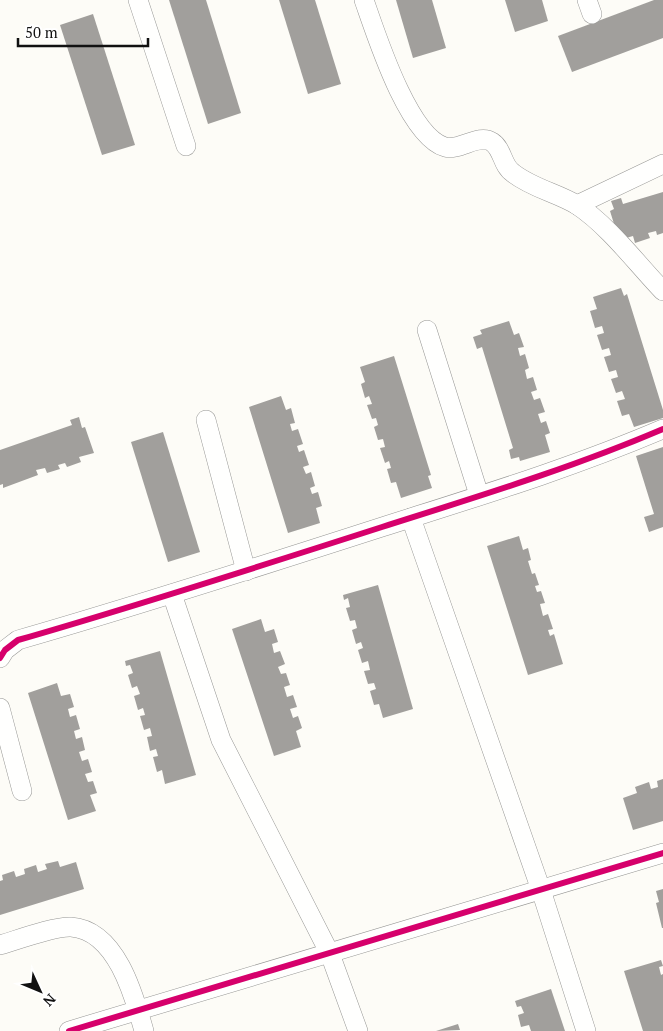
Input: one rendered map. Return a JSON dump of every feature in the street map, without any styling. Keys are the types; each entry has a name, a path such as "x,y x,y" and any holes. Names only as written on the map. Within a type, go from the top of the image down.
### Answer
{"street":[{"path":"138,0 186,146"},
{"path":"364,0 390,72 425,132 435,142 446,147 468,144 482,139 490,140 497,145 510,172 577,205 608,230 663,291"},
{"path":"577,205 663,164"},
{"path":"427,330 479,495"},
{"path":"206,420 246,571"},
{"path":"0,658 5,650 18,640 172,594 411,518 599,456 663,428"},
{"path":"411,518 541,890 586,1031"},
{"path":"172,594 221,740 330,954 358,1031"},
{"path":"0,708 22,791"},
{"path":"69,1031 139,1012 663,853"},
{"path":"0,945 69,927 82,929 94,934 108,948 124,973 144,1031"}],"building":[{"path":"169,0 206,0 241,113 208,124"},
{"path":"279,0 315,0 341,84 308,94"},
{"path":"396,0 432,0 446,48 413,58"},
{"path":"505,0 542,0 548,21 515,32"},
{"path":"654,0 663,0 663,38 572,72 558,36"},
{"path":"93,14 135,145 102,155 60,25"},
{"path":"663,192 663,233 657,235 656,231 648,233 650,238 635,243 633,236 619,240 610,211 614,209 611,201 621,198 623,204"},
{"path":"621,288 624,296 627,294 663,410 663,418 634,427 629,414 622,416 617,401 625,399 622,391 616,393 611,379 618,377 616,370 609,372 604,357 611,355 609,348 602,350 597,335 604,333 602,326 595,328 590,311 597,309 593,297"},
{"path":"509,321 514,335 519,333 524,347 518,348 520,356 525,354 529,368 525,370 527,379 533,377 537,390 531,392 534,400 540,398 545,412 538,414 541,423 546,421 550,433 545,435 550,452 520,461 519,457 511,459 509,450 513,448 482,347 477,349 473,337 482,334 480,330"},
{"path":"394,356 431,475 428,476 432,488 401,498 396,482 391,483 387,469 391,468 389,461 385,463 380,448 385,447 383,439 378,440 374,427 378,425 376,418 372,419 367,405 372,404 369,396 365,398 361,384 365,382 360,367"},
{"path":"281,396 286,410 291,408 295,423 290,424 292,431 298,429 303,444 297,446 299,452 304,450 309,465 303,467 306,474 311,472 315,486 310,488 312,494 318,492 322,506 316,508 320,523 288,533 249,407"},
{"path":"79,417 82,428 85,427 94,453 79,457 81,462 67,467 65,463 58,465 60,469 47,473 45,468 36,470 38,475 3,488 3,484 0,485 0,450 72,425 70,420"},
{"path":"163,432 200,552 168,562 131,442"},
{"path":"663,447 663,527 649,532 644,517 654,514 636,456"},
{"path":"519,536 523,550 528,548 531,560 528,561 532,574 535,573 539,585 535,586 537,592 541,591 545,603 540,604 543,616 548,614 553,629 548,630 550,636 554,634 563,664 528,675 487,546"},
{"path":"378,585 413,709 383,718 379,704 374,705 370,691 376,689 374,683 368,684 364,671 370,670 368,661 362,663 358,650 363,648 361,642 356,644 352,630 357,628 355,620 350,621 346,608 350,607 348,598 344,600 343,595"},
{"path":"261,619 265,632 274,629 278,642 272,644 274,653 280,651 285,664 278,667 281,674 286,673 290,685 284,687 287,697 293,695 297,707 290,709 293,718 298,716 302,728 296,731 301,747 274,756 232,629"},
{"path":"160,651 196,775 165,784 162,770 157,772 153,757 158,756 156,749 150,751 147,737 152,736 150,728 144,730 140,716 145,715 143,708 138,710 134,696 140,694 137,686 132,688 128,675 133,673 130,665 126,666 125,661"},
{"path":"57,683 61,696 70,694 74,707 68,709 70,717 76,715 80,729 74,731 76,739 82,737 85,750 79,752 82,761 88,759 92,772 85,774 88,782 93,781 97,793 90,795 96,811 68,820 28,693"},
{"path":"663,779 663,821 633,830 623,798 637,793 635,787 649,782 651,789 658,787 657,781"},
{"path":"58,861 60,867 76,862 84,889 0,915 0,881 3,880 2,875 14,871 16,877 25,874 24,869 36,865 38,872 47,869 45,864"},
{"path":"663,889 662,928 656,903 659,902 656,891"},
{"path":"661,960 663,966 659,967 661,975 663,974 663,1031 643,1031 624,971"},
{"path":"551,989 565,1031 531,1031 529,1025 521,1027 518,1015 524,1013 521,1006 517,1007 515,1001"},
{"path":"458,1024 460,1030 436,1031"}],"cycle path":[{"path":"0,658 5,650 18,640 200,585 488,493 594,457 663,429"},
{"path":"69,1031 663,853"}]}
